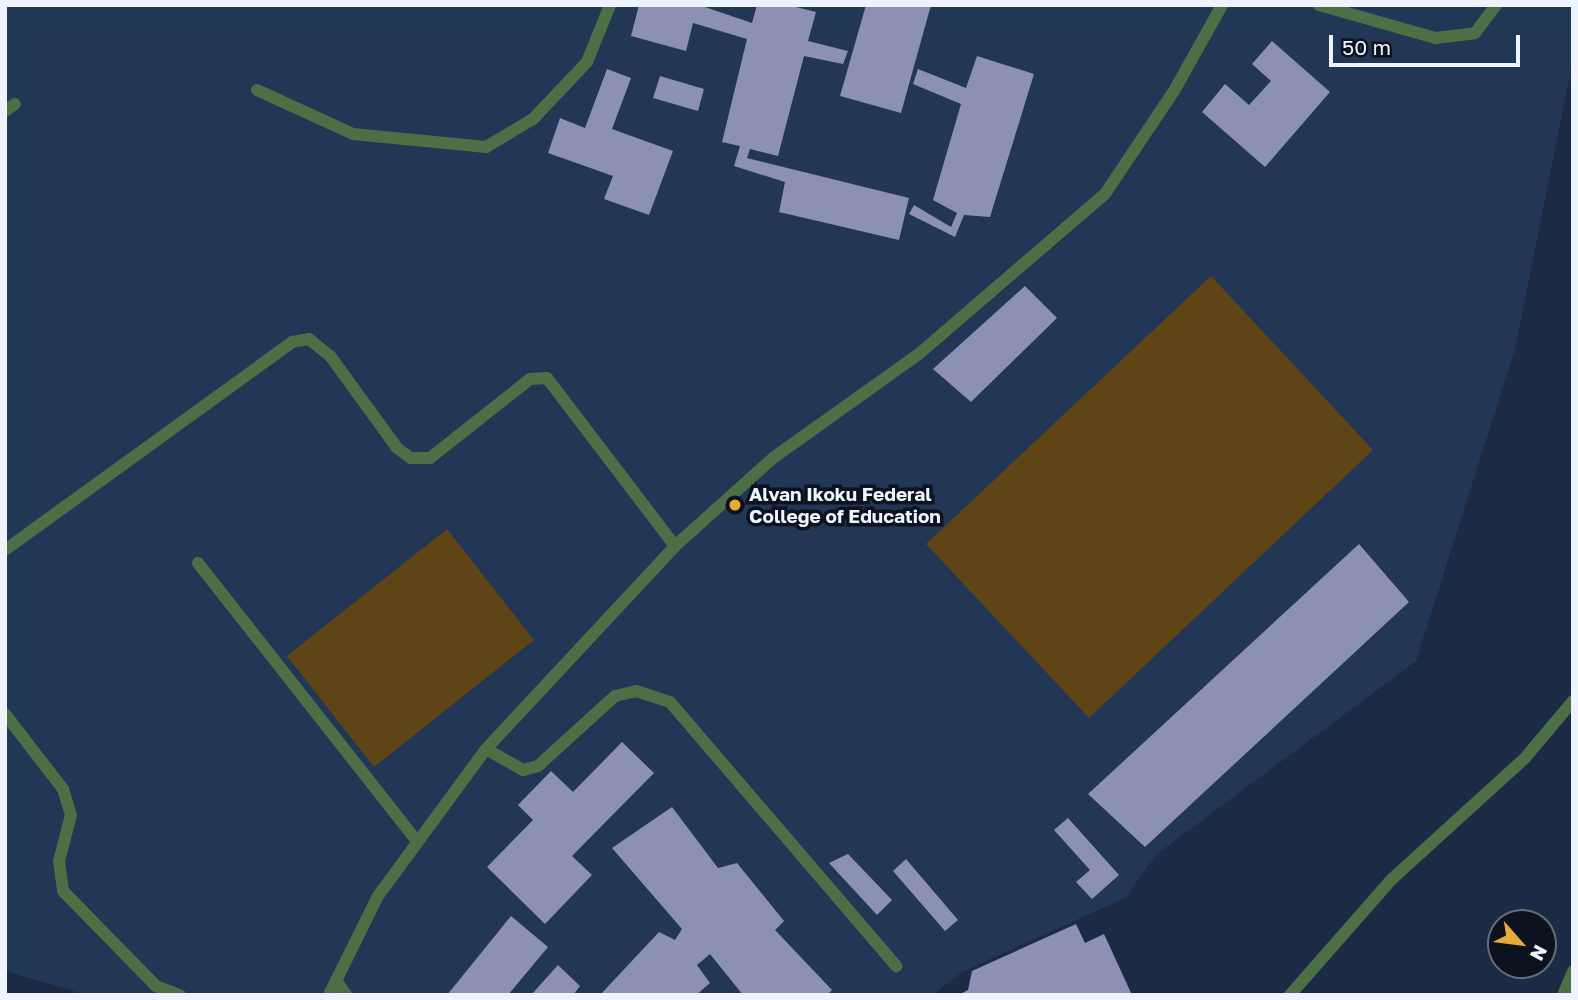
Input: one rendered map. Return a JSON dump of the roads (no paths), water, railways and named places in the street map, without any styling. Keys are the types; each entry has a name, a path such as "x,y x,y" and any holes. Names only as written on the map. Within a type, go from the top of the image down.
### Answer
{"lane":[{"path":"257,90 353,134 486,147 533,120 579,71 610,5"},
{"path":"328,995 378,896 415,840 486,749 675,546 773,458 920,352 1105,194 1174,91 1222,5"},
{"path":"1319,5 1436,38 1475,33 1496,5"},
{"path":"5,550 292,342 309,339 331,357 397,448 411,458 430,458 530,379 547,378 675,546"},
{"path":"198,563 415,840"},
{"path":"486,749 523,770 538,766 615,696 636,691 670,702 897,966"},
{"path":"1290,995 1392,879 1525,758 1573,701"},
{"path":"5,714 63,789 71,815 59,861 63,891 156,986 180,995"},
{"path":"1563,995 1573,971"},
{"path":"336,980 346,995"}],"place":[{"name":"Alvan Ikoku Federal College of Education","path":"735,505"}]}
